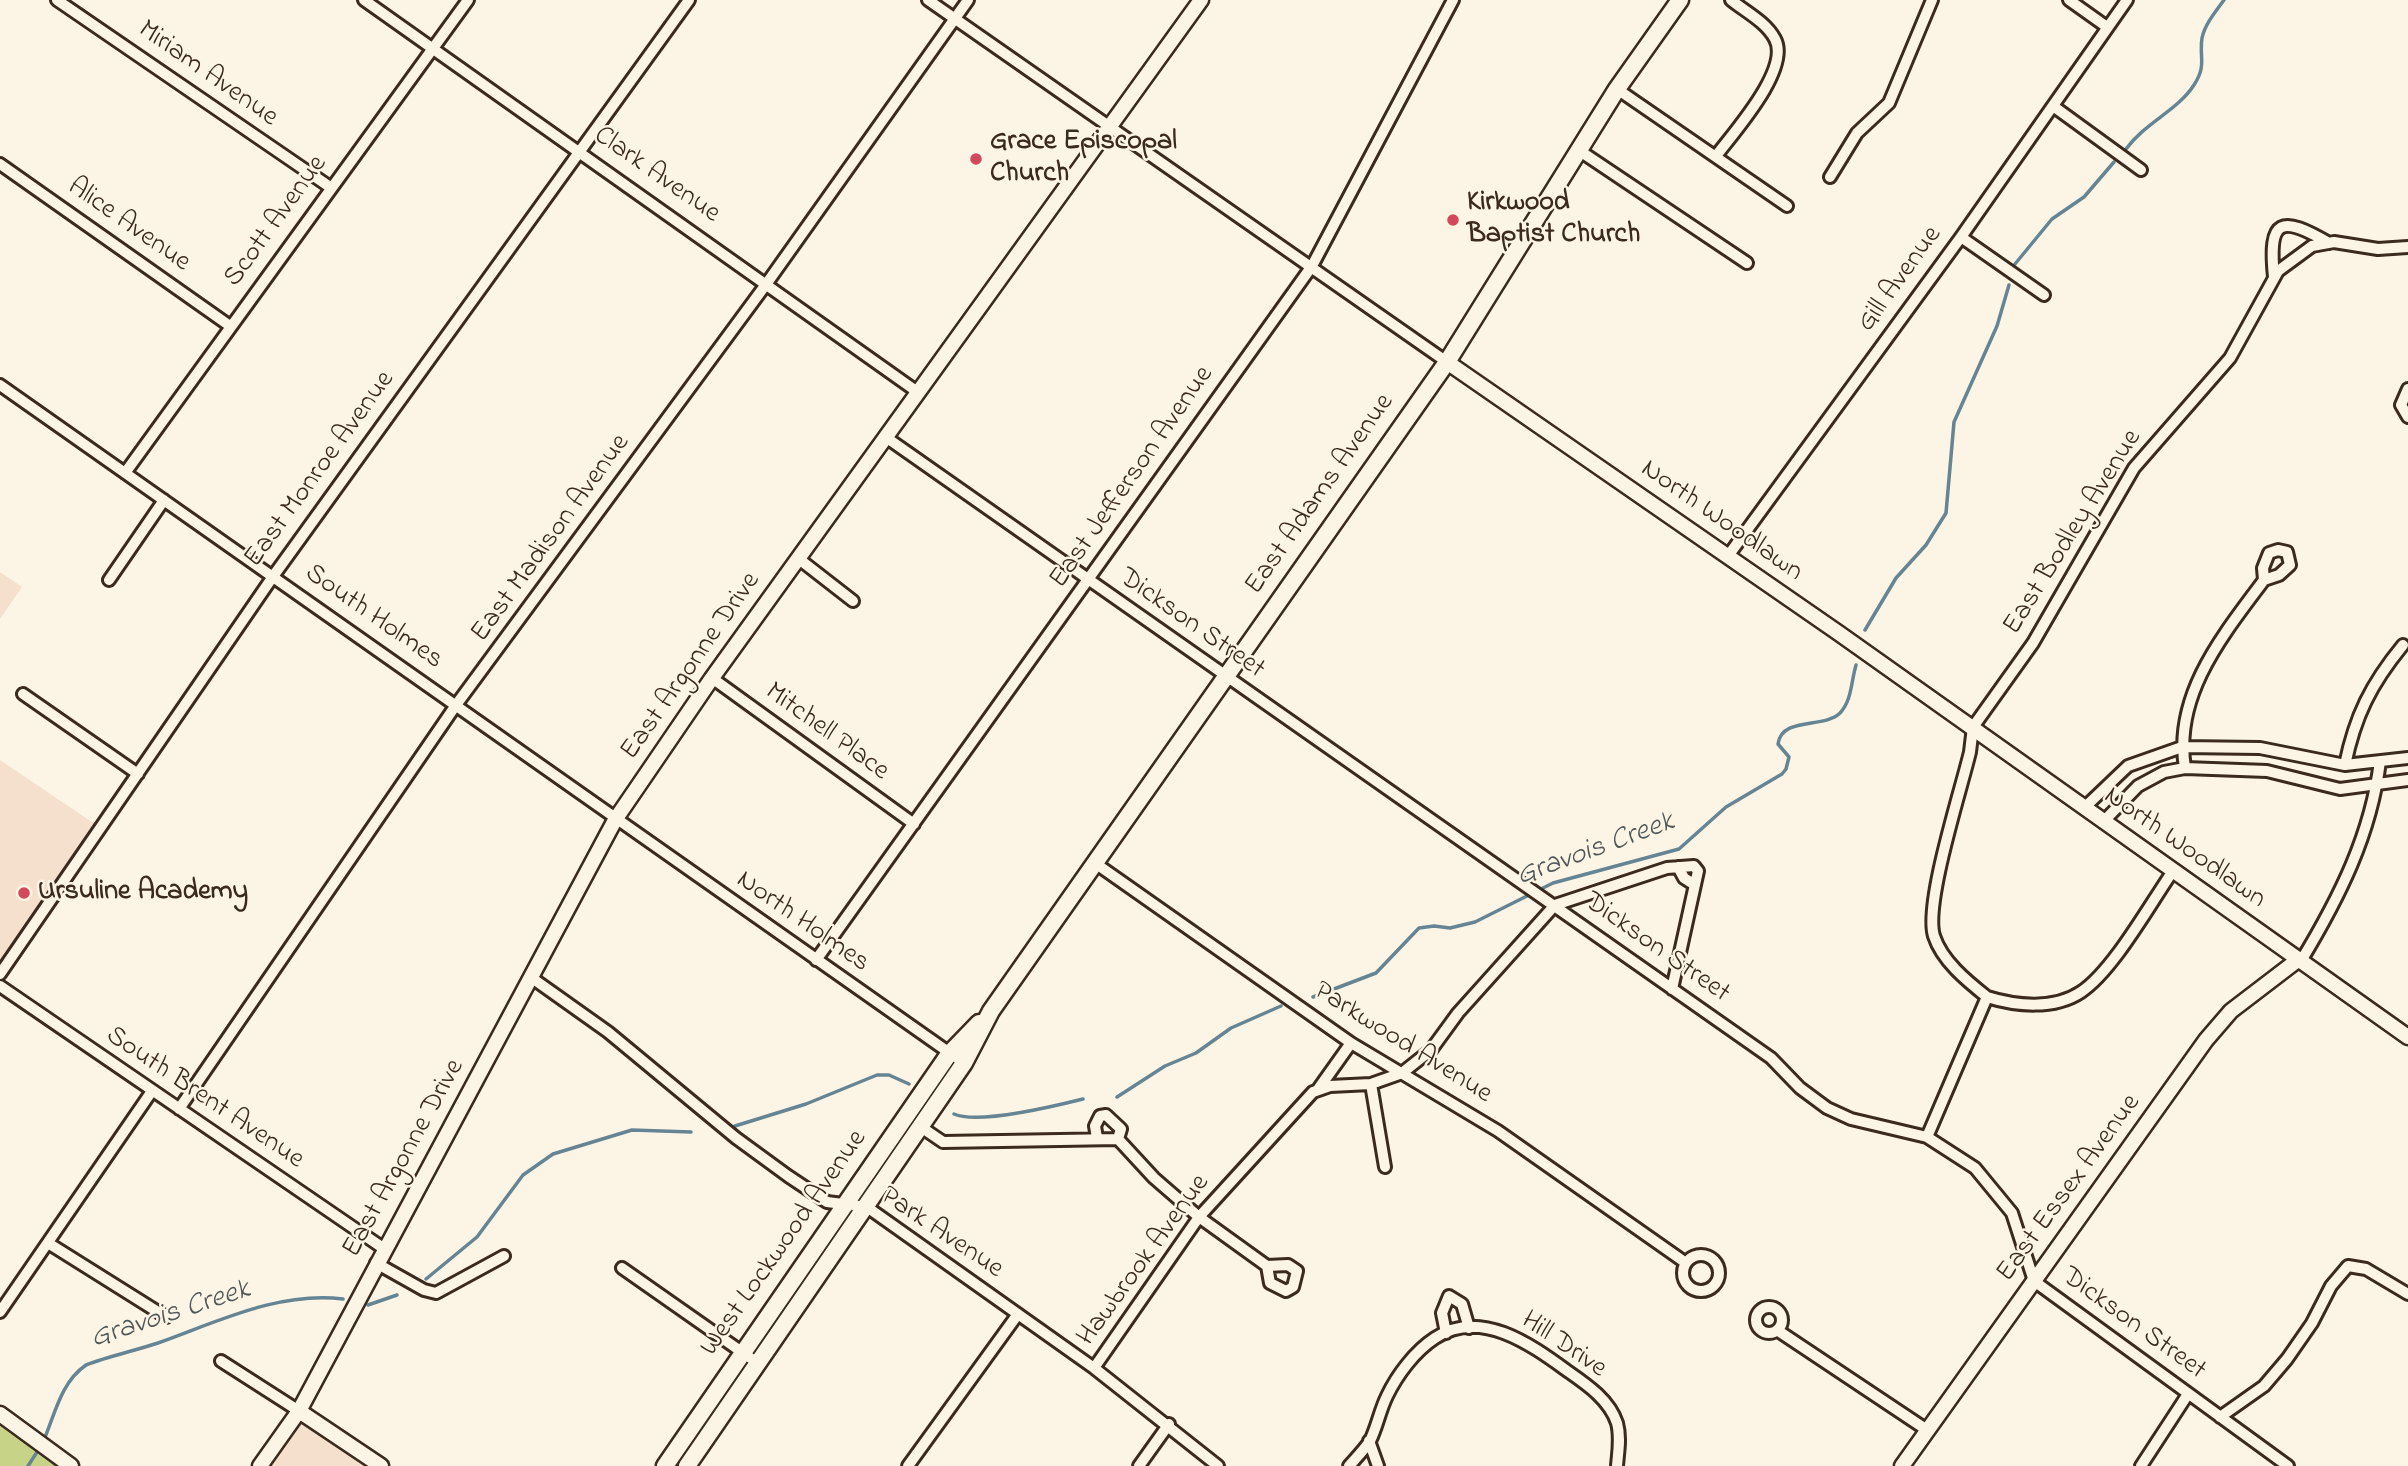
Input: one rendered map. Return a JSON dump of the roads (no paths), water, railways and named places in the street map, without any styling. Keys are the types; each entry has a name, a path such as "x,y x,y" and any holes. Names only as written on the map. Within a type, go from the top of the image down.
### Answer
{"main road":[{"name":"East Adams Avenue","path":"964,1063 991,1011 1447,362 1617,89 1680,0"},
{"name":"East Adams Avenue","path":"949,1054 991,1011"},
{"name":"West Lockwood Avenue","path":"665,1466 741,1352 949,1054"},
{"name":"West Lockwood Avenue","path":"687,1466 964,1063"}],"street":[{"name":"Miriam Avenue","path":"57,0 330,187"},
{"name":"Clark Avenue","path":"364,0 580,150 919,393"},
{"name":"Scott Avenue","path":"125,472 468,0"},
{"name":"East Monroe Avenue","path":"0,974 274,575 689,0"},
{"name":"North Woodlawn","path":"928,0 1973,727 2408,1037"},
{"name":"East Madison Avenue","path":"178,1110 456,705 767,283 968,0"},
{"name":"East Argonne Drive","path":"260,1466 299,1411 383,1248 532,978 615,820 712,678 1201,0"},
{"name":"East Jefferson Avenue","path":"816,960 1312,266 1453,0"},
{"path":"1716,156 1770,82 1779,59 1777,42 1767,27 1731,0"},
{"path":"1830,177 1857,133 1889,103 1932,0"},
{"path":"2069,0 2107,27"},
{"name":"Gill Avenue","path":"1728,556 1961,237 2126,0"},
{"path":"1617,89 1787,206"},
{"path":"2053,106 2141,170"},
{"path":"1580,151 1747,263"},
{"name":"Alice Avenue","path":"0,164 230,326"},
{"path":"2274,277 2271,250 2278,230 2286,225 2294,224 2329,243 2378,249 2408,247"},
{"path":"1961,237 2044,295"},
{"name":"East Bodley Avenue","path":"1973,727 2033,643 2134,468 2230,358 2274,277 2304,252 2329,243"},
{"name":"South Holmes","path":"0,385 274,575 615,820"},
{"path":"2408,389 2402,405 2408,417"},
{"name":"Dickson Street","path":"887,438 1771,1058 1800,1088 1827,1108 1851,1119 1927,1136 1975,1168 1997,1191 2012,1213 2034,1281 2288,1466"},
{"path":"109,580 164,500"},
{"path":"799,559 853,601"},
{"path":"2185,768 2182,747 2190,703 2214,647 2264,580"},
{"path":"2345,765 2362,704 2380,673 2403,645"},
{"name":"Mitchell Place","path":"712,678 914,824"},
{"path":"23,694 138,774"},
{"path":"1973,727 1970,752 1931,907 1934,937 1949,962 1987,997 2034,1005 2057,1002 2081,992 2103,971 2173,871"},
{"path":"2084,808 2128,766 2182,747 2260,748 2345,765 2408,758"},
{"name":"East Essex Avenue","path":"1902,1466 2206,1040 2231,1011 2300,960 2335,904 2355,862 2377,784 2380,761"},
{"path":"2104,822 2138,786 2164,772 2185,768 2267,771 2340,789 2408,780"},
{"name":"North Holmes","path":"615,820 964,1063"},
{"name":"Parkwood Avenue","path":"1095,863 1351,1043 1498,1131 1686,1263"},
{"path":"1319,1088 1371,1084 1402,1073 1431,1050 1458,1013 1555,905 1678,867 1694,866 1698,871 1672,989"},
{"name":"Park Avenue","path":"532,978 608,1032 736,1138 788,1176 827,1202 867,1207 1094,1368 1169,1424 1218,1466"},
{"name":"South Brent Avenue","path":"0,986 383,1248"},
{"path":"1927,1136 1987,997"},
{"name":"Hawbrook Avenue","path":"1094,1368 1199,1217 1319,1088 1351,1043"},
{"path":"1371,1084 1385,1167"},
{"path":"0,1312 152,1091"},
{"path":"1097,1138 1095,1126 1100,1116 1107,1115 1121,1129 1118,1139"},
{"path":"921,1127 943,1142 1118,1139 1154,1178 1199,1217 1267,1266"},
{"path":"48,1243 166,1318"},
{"path":"376,1263 424,1290 436,1293 504,1256"},
{"path":"2220,1417 2264,1386 2287,1359 2312,1324 2331,1286 2348,1266 2366,1269 2408,1294"},
{"path":"622,1268 759,1364"},
{"path":"1446,1333 1442,1312 1444,1303 1450,1296 1462,1304 1469,1328"},
{"path":"908,1466 1018,1314"},
{"name":"Hill Drive","path":"1349,1466 1370,1441 1387,1395 1406,1365 1434,1338 1457,1328 1469,1328 1501,1331 1525,1341 1591,1387 1609,1407 1617,1422 1620,1439 1617,1466"},
{"path":"1777,1330 1927,1430"},
{"path":"221,1361 381,1466"},
{"path":"2141,1466 2188,1394"},
{"path":"0,1414 71,1466"},
{"path":"1139,1466 1169,1424"},
{"path":"1370,1441 1378,1466"}],"waterway":[{"name":"Gravois Creek","path":"2126,149 2194,85 2201,67 2203,33 2224,0"},
{"name":"Gravois Creek","path":"2015,264 2052,219 2084,197 2114,162"},
{"name":"Gravois Creek","path":"1865,630 1896,578 1926,545 1946,513 1954,422 1997,326 2009,285"},
{"name":"Gravois Creek","path":"1313,997 1376,973 1419,928 1450,928 1475,922 1553,883 1679,849 1726,807 1782,774 1789,757 1778,744 1781,735 1795,726 1824,721 1840,713 1849,697 1856,665"},
{"name":"Gravois Creek","path":"1117,1097 1165,1066 1196,1053 1231,1028 1281,1006"},
{"name":"Gravois Creek","path":"735,1126 806,1104 877,1075 889,1075 909,1084"},
{"name":"Gravois Creek","path":"954,1114 966,1117 998,1116 1083,1099"},
{"name":"Gravois Creek","path":"426,1279 477,1237 523,1175 553,1154 632,1130 691,1132"},
{"name":"Gravois Creek","path":"368,1305 397,1295"},
{"name":"Gravois Creek","path":"43,1442 64,1390 77,1372 86,1365 272,1304 319,1298 343,1299"},
{"name":"Gravois Creek","path":"28,1466 39,1449"}],"place":[{"name":"Grace Episcopal Church","path":"976,159"},
{"name":"Kirkwood Baptist Church","path":"1453,220"},
{"name":"Ursuline Academy","path":"24,893"}]}
